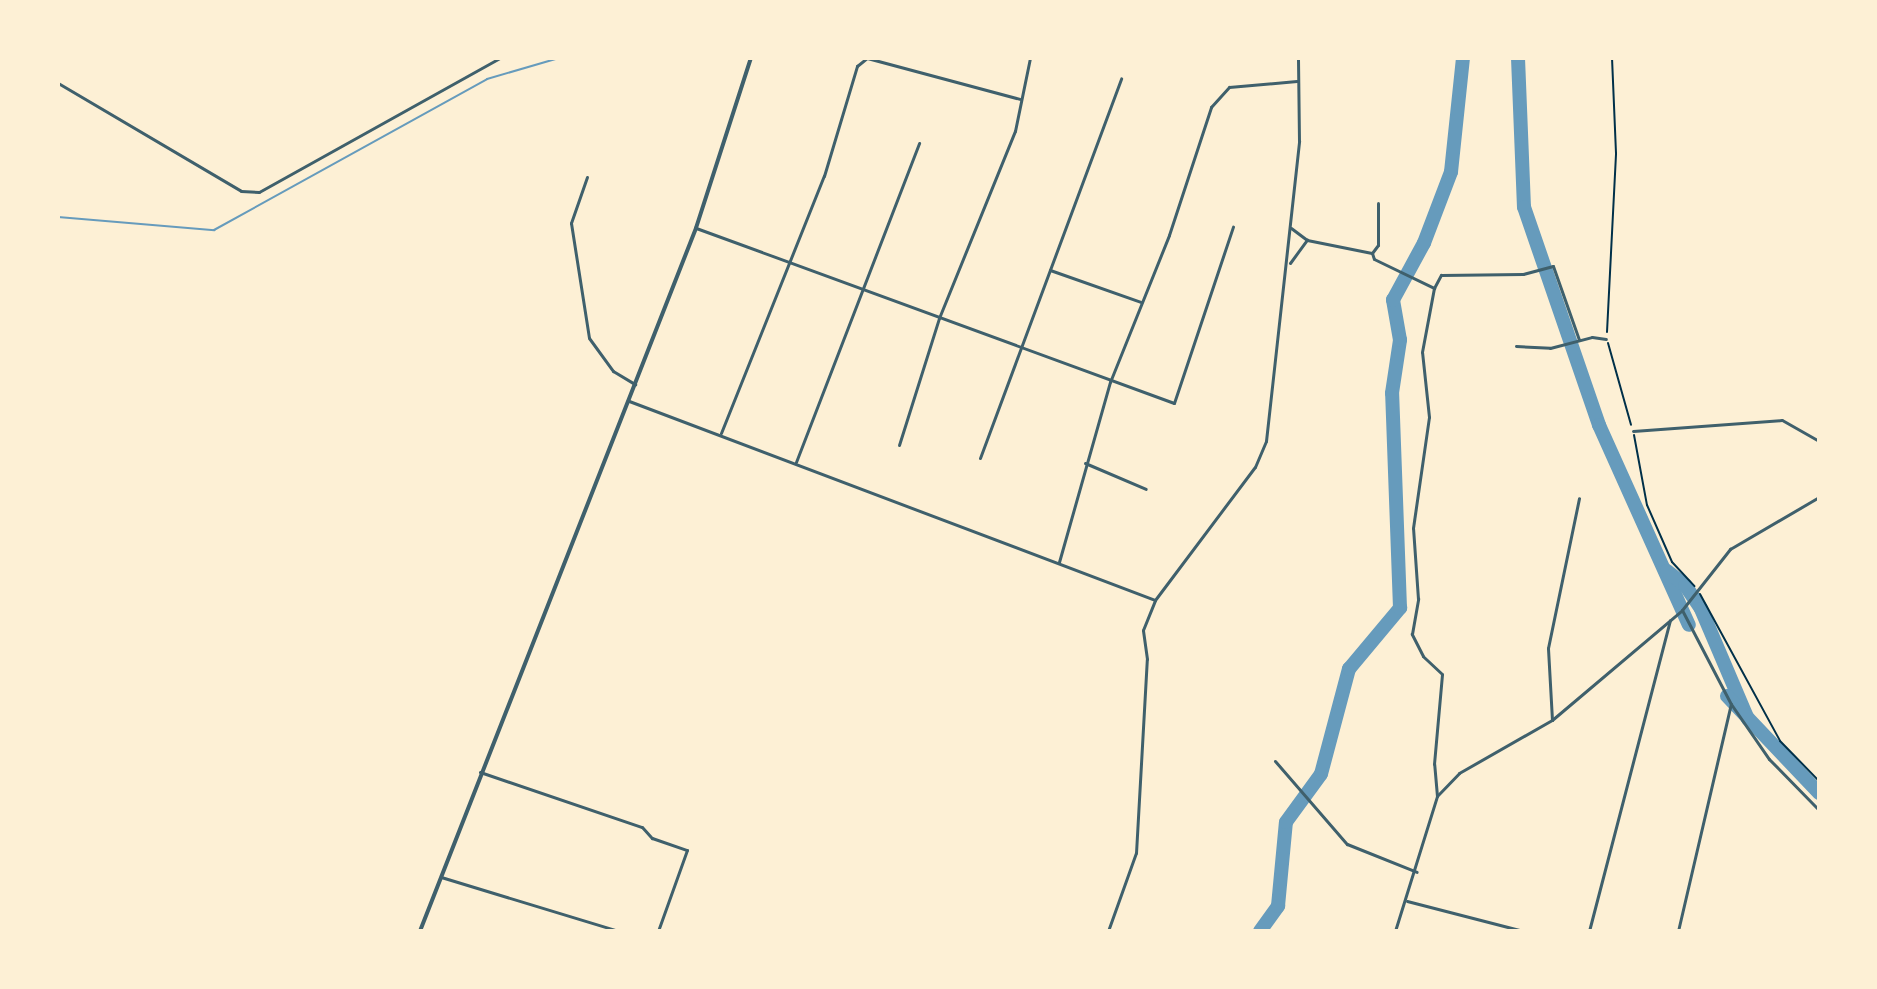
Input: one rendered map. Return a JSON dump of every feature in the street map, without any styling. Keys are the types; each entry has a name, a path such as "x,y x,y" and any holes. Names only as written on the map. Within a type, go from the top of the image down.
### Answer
{"street":[{"path":"58,83 241,191 259,192 500,58"},
{"path":"420,931 696,228 751,58"},
{"path":"721,433 824,176 857,66 867,58 1020,99"},
{"path":"899,445 939,318 1015,131 1030,58"},
{"path":"1108,931 1136,853 1147,659 1143,630 1155,600 1255,467 1266,441 1288,266 1298,58"},
{"path":"980,458 1121,78"},
{"path":"1059,562 1110,382 1142,303 1211,107 1229,87 1298,81"},
{"path":"796,462 865,290 919,143"},
{"path":"587,177 571,223 589,338 613,371 635,384"},
{"path":"1372,253 1378,245 1378,203"},
{"path":"696,228 1019,349 1174,403 1233,227"},
{"path":"1291,228 1307,240 1372,253 1404,274 1434,288"},
{"path":"1288,266 1307,240"},
{"path":"1395,931 1417,872 1437,796 1434,764 1442,674 1423,656 1412,634 1418,599 1413,528 1429,417 1422,352 1434,288 1441,275 1543,270 1551,267 1579,340"},
{"path":"1050,270 1142,303"},
{"path":"1516,346 1550,348 1579,340 1606,339"},
{"path":"629,401 721,433 1155,600"},
{"path":"1633,431 1782,420 1819,441"},
{"path":"1085,463 1146,489"},
{"path":"1437,796 1459,773 1552,720 1682,610 1730,549 1819,497"},
{"path":"1552,720 1548,648 1579,498"},
{"path":"1682,610 1731,704 1769,759 1819,810"},
{"path":"1589,931 1670,620"},
{"path":"1678,931 1731,704"},
{"path":"1275,761 1347,844 1417,872"},
{"path":"480,772 642,827 652,838 687,850 658,931"},
{"path":"441,877 619,931"},
{"path":"1406,901 1503,929 1523,931"}],"path":[{"path":"1612,58 1616,153 1606,339 1633,431 1647,505 1672,562 1698,590 1780,741 1819,781"}],"waterway":[{"path":"58,217 214,230 487,79 559,58"},
{"path":"1260,931 1278,906 1286,822 1321,774 1349,669 1400,608 1392,393 1400,340 1393,300 1424,243 1451,172 1463,58"},
{"path":"1518,58 1524,207 1599,425 1689,625"},
{"path":"1667,571 1685,585 1701,609 1748,719"},
{"path":"1727,696 1819,793"}]}
